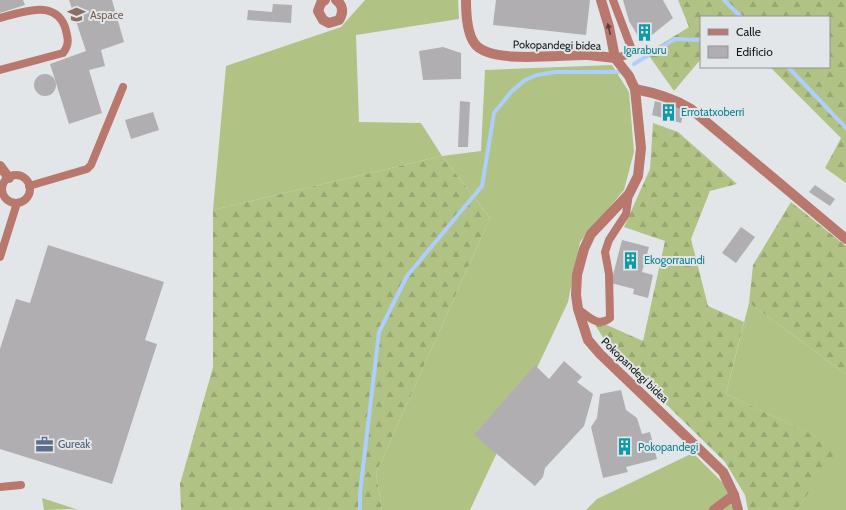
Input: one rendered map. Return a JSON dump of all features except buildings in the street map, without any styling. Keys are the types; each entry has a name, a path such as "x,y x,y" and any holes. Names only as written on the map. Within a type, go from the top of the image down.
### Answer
{"street":[{"path":"325,0 321,3 318,11 322,20 329,23 339,20 342,13 341,5 336,0"},
{"name":"Pokopandegi bidea","path":"466,0 472,39 476,45 485,52 533,57 588,55 615,58"},
{"name":"Pokopandegi bidea","path":"601,0 609,27 615,58 629,76 635,89 641,148 638,176 629,194 591,234 584,249 577,275 576,295 578,309 588,340 723,472 734,495 738,510"},
{"path":"635,89 658,93 677,100 691,109 846,239"},
{"path":"0,166 9,178"},
{"path":"714,510 734,495"}],"lane":[{"path":"613,0 632,50 627,54 615,58"},
{"path":"0,18 41,5 48,5 63,17 69,38 68,46 63,53 0,70"},
{"path":"29,186 87,169 92,166 122,87"},
{"path":"0,257 17,203 27,197 29,186 21,177 9,178 3,185 3,194 8,201 17,203"},
{"path":"578,309 597,323 605,322 610,318 609,274 605,252 609,240 626,214 629,194"},
{"path":"0,487 21,485"}],"green space":[{"path":"365,0 458,0 459,19 356,35 359,122 421,123 442,156 213,210 226,66 341,27"},
{"path":"678,0 846,0 846,183 825,168 841,138 771,68 830,68 830,16 700,16 700,60 674,91 647,53 689,27"},
{"path":"612,65 629,92 634,152 624,190 580,242 568,302 470,510 382,510 376,473 490,218 442,156 481,151 485,70"},
{"path":"653,123 678,132 737,184 710,191 691,239 708,306 744,322 726,394 839,447 797,510 748,510 745,495 725,462 610,349 591,318 643,341 665,241 624,227 650,169"},
{"path":"442,156 490,218 376,473 382,510 181,510 180,484 213,367 213,210"},
{"path":"791,202 846,246 846,374 749,303 753,265"},
{"path":"749,303 846,374 846,510 797,510 838,447 726,394"},
{"path":"693,453 724,484 733,510 586,510 597,499"},
{"path":"42,498 79,510 44,510"}],"waterway":[{"path":"724,0 740,16"},
{"path":"634,64 675,39 700,40"},
{"path":"789,68 846,128"},
{"path":"360,510 360,493 379,332 407,276 482,186 494,113 511,92 525,80 537,75 555,72 619,72"}],"place":[{"name":"Aspace","path":"77,15"},
{"name":"Igaraburu","path":"645,32"},
{"name":"Errotatxoberri","path":"668,112"},
{"name":"Ekogorraundi","path":"631,260"},
{"name":"Gureak","path":"45,444"},
{"name":"Pokopandegi","path":"625,447"}]}
